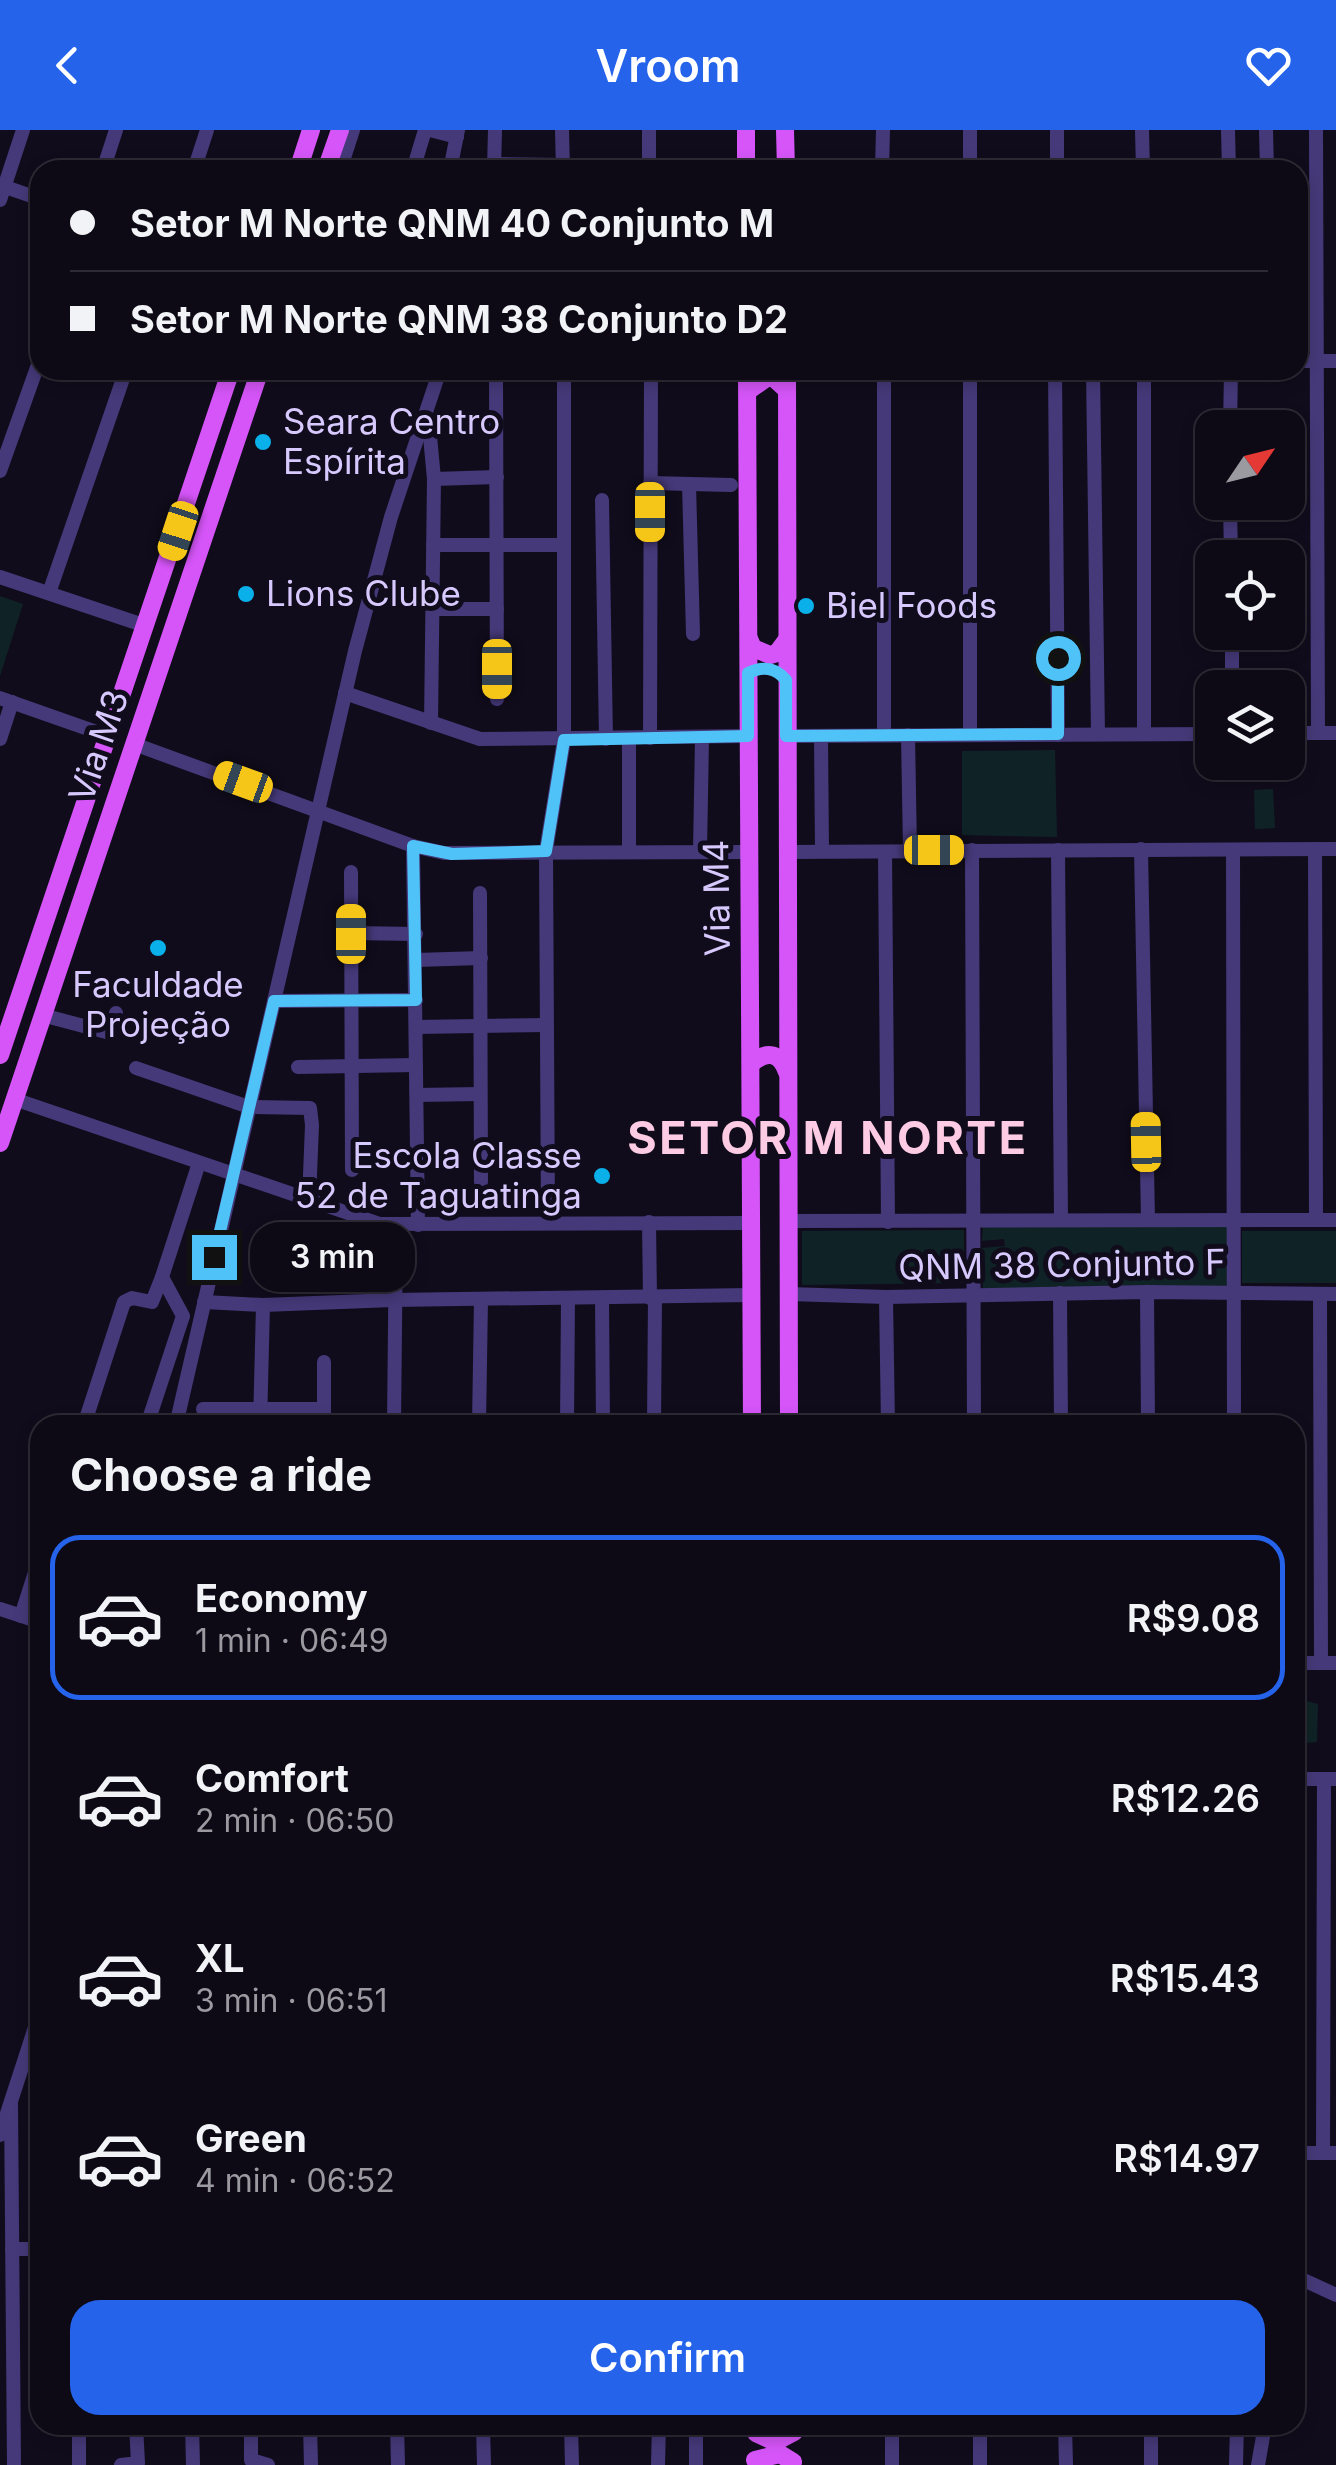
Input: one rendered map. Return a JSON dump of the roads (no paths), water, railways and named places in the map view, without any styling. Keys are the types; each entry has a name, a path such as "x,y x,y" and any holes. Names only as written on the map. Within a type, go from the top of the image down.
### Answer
{"main road":[{"path":"306,160 312,130"},
{"path":"330,160 340,130"},
{"path":"746,130 746,160"},
{"path":"786,130 786,160"},
{"name":"Via M3","path":"106,739 231,380"},
{"path":"234,380 236,388 245,392 255,380"},
{"name":"Via M3","path":"0,1142 256,380"},
{"name":"Via M4","path":"747,380 752,1415"},
{"path":"748,391 760,380"},
{"path":"776,380 787,390"},
{"path":"787,380 789,1415"},
{"path":"176,619 180,585 196,536 189,526 178,531"},
{"path":"749,638 754,648 770,655 777,653 786,640"},
{"path":"748,673 764,668 786,672"},
{"path":"100,843 88,846 82,836 97,791 106,739"},
{"path":"0,1055 106,739"},
{"path":"23,1070 44,988 39,979 25,983"},
{"path":"751,1019 755,1030 766,1038 777,1036 787,1026"},
{"path":"751,1064 765,1054 773,1054 780,1057 788,1072"},
{"path":"756,2435 756,2462 780,2454 793,2463"},
{"path":"793,2463 794,2435"}],"street":[{"path":"23,130 2,191 30,196"},
{"path":"106,160 116,130"},
{"path":"197,160 207,130"},
{"path":"343,160 353,130"},
{"path":"416,160 427,130 458,133 452,160"},
{"path":"494,160 495,130"},
{"path":"562,130 563,160"},
{"path":"649,130 649,160"},
{"path":"882,160 883,130"},
{"path":"970,130 970,160"},
{"path":"1056,130 1057,160"},
{"path":"1142,130 1143,160"},
{"path":"1228,130 1229,160"},
{"path":"1266,130 1266,160"},
{"path":"1316,130 1318,732"},
{"path":"1308,361 1336,361"},
{"path":"0,471 32,380"},
{"path":"50,594 123,380"},
{"path":"178,1415 316,808 391,518 437,380"},
{"path":"496,380 497,699"},
{"path":"548,1223 546,851 564,740 564,380"},
{"path":"650,738 651,380"},
{"path":"884,380 884,735"},
{"path":"970,380 970,734"},
{"path":"1055,380 1058,734"},
{"path":"1094,380 1098,734"},
{"path":"1144,380 1144,733"},
{"path":"1230,380 1230,410"},
{"path":"428,409 434,479 431,723"},
{"path":"434,479 497,477"},
{"path":"650,483 731,484"},
{"path":"688,484 693,634"},
{"path":"602,500 606,739"},
{"path":"433,544 564,545"},
{"path":"0,577 146,626"},
{"path":"433,608 497,610"},
{"path":"345,693 480,739 748,736"},
{"path":"0,739 6,700 106,739"},
{"path":"1305,732 1336,733"},
{"path":"786,736 1195,734"},
{"path":"908,735 910,850"},
{"path":"821,736 822,851"},
{"path":"700,852 702,738"},
{"path":"629,739 629,852"},
{"path":"134,744 413,846 452,854 749,852"},
{"path":"413,846 418,1225"},
{"path":"1315,849 1316,1220"},
{"path":"787,852 1336,849"},
{"path":"972,850 974,1415"},
{"path":"1058,850 1061,1220"},
{"path":"1140,850 1148,1220"},
{"path":"1233,850 1234,1415"},
{"path":"885,852 888,1222"},
{"path":"351,872 352,1170"},
{"path":"480,893 481,1182"},
{"path":"351,934 416,934"},
{"path":"416,960 480,958"},
{"path":"274,1001 416,1000"},
{"path":"42,1014 110,1033 116,1013"},
{"path":"416,1027 546,1025"},
{"path":"298,1066 416,1065"},
{"path":"136,1068 248,1107 310,1108 310,1200"},
{"path":"416,1095 480,1094"},
{"path":"14,1098 363,1220 396,1226 751,1223"},
{"path":"152,1302 199,1164"},
{"path":"788,1221 1336,1220"},
{"path":"649,1222 654,1415"},
{"path":"394,1415 396,1226"},
{"path":"150,1415 184,1316 162,1277"},
{"path":"1147,1292 1148,1415"},
{"name":"QNM 38 Conjunto F","path":"788,1294 1336,1294"},
{"path":"1060,1294 1062,1415"},
{"path":"1320,1294 1329,1662"},
{"path":"204,1302 263,1305 751,1295"},
{"path":"886,1297 888,1415"},
{"path":"87,1415 124,1302 132,1298 152,1302 184,1316"},
{"path":"567,1415 568,1298"},
{"path":"602,1298 603,1415"},
{"path":"480,1415 482,1299"},
{"path":"260,1415 263,1305"},
{"path":"324,1362 324,1415"},
{"path":"203,1409 246,1415"},
{"path":"276,1415 324,1409"},
{"path":"20,1616 30,1586"},
{"path":"0,1608 30,1619"},
{"path":"1330,1779 1330,2153"},
{"path":"0,2135 30,2043"},
{"path":"11,2102 14,2465"},
{"path":"12,2249 30,2249"},
{"path":"1305,2280 1336,2294"},
{"path":"79,2435 79,2465"},
{"path":"121,2465 145,2463 138,2435"},
{"path":"192,2435 193,2465"},
{"path":"251,2435 251,2460 268,2465"},
{"path":"310,2435 311,2465"},
{"path":"397,2435 398,2465"},
{"path":"484,2435 484,2465"},
{"path":"572,2435 572,2465"},
{"path":"658,2435 658,2465"},
{"path":"696,2435 696,2465"},
{"path":"892,2435 892,2465"},
{"path":"980,2435 980,2465"},
{"path":"1065,2435 1066,2465"},
{"path":"1151,2435 1151,2465"},
{"path":"1236,2435 1236,2465"},
{"path":"1258,2465 1263,2435"}],"place":[{"name":"Seara Centro Espírita","path":"263,442"},
{"name":"Lions Clube","path":"246,594"},
{"name":"Biel Foods","path":"806,606"},
{"name":"Faculdade Projeção","path":"158,948"},
{"name":"Escola Classe 52 de Taguatinga","path":"602,1176"}],"district":[{"name":"SETOR M NORTE","path":"828,1138"}]}
